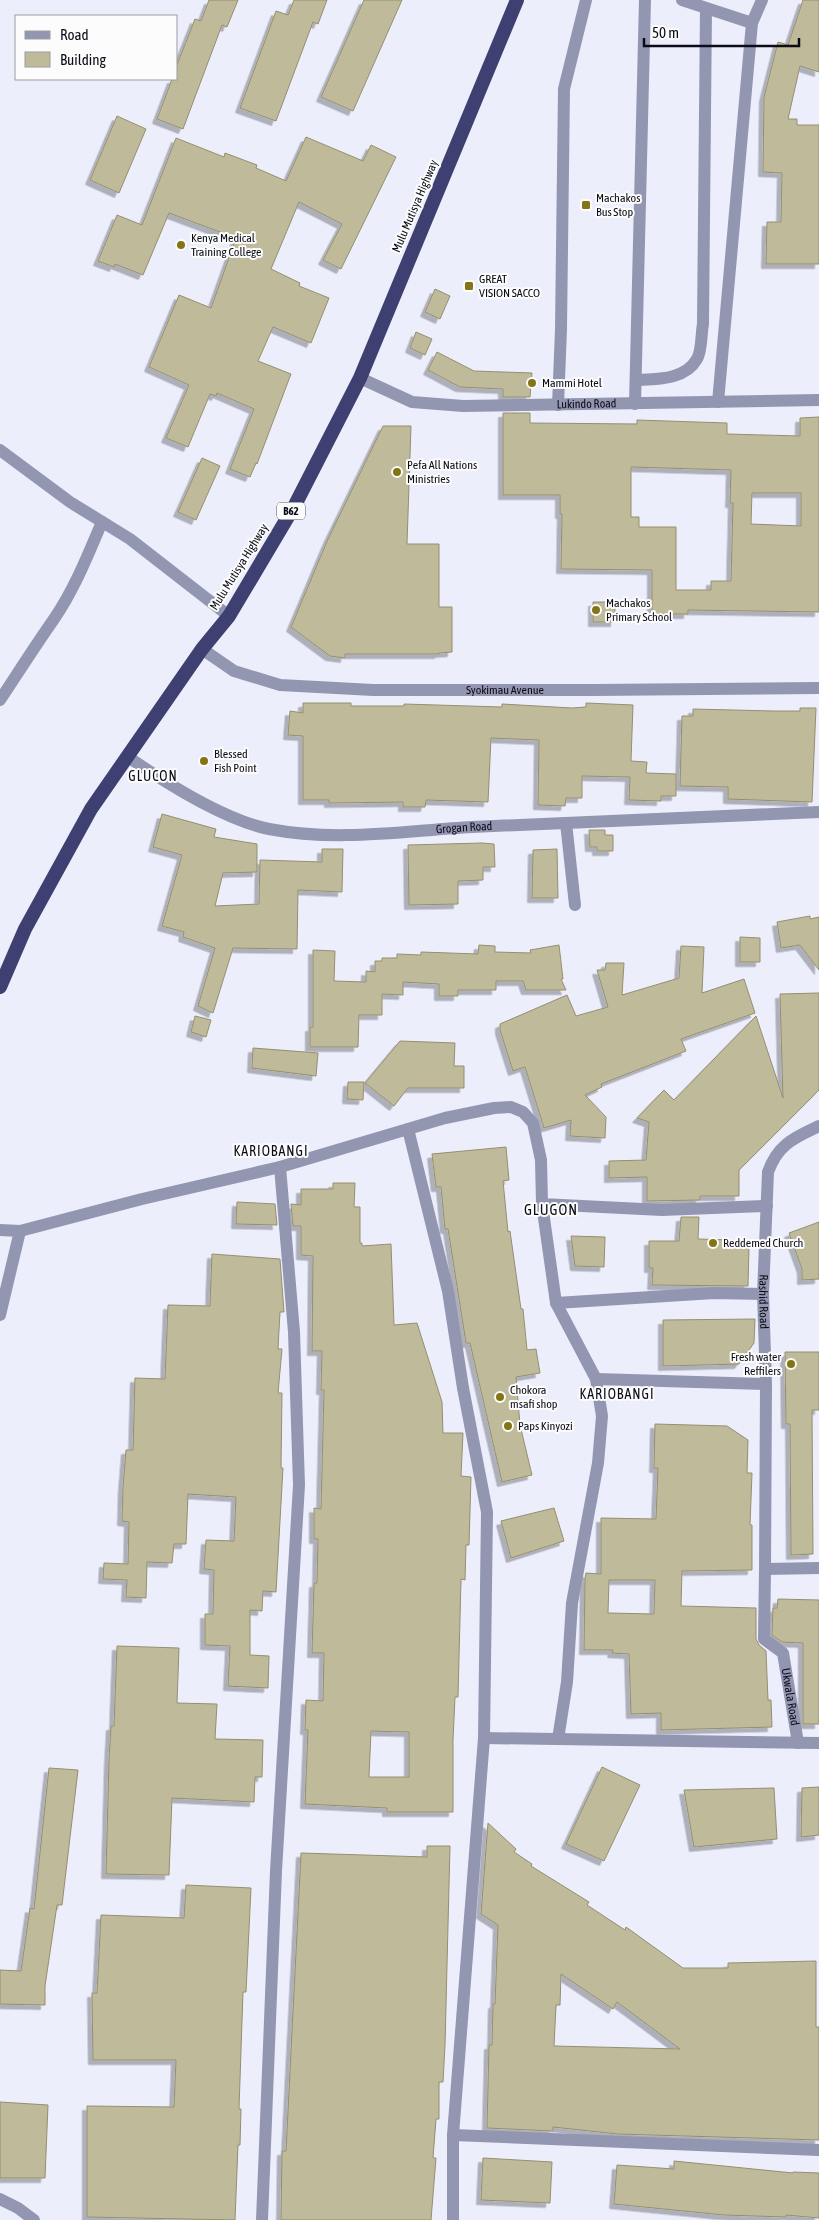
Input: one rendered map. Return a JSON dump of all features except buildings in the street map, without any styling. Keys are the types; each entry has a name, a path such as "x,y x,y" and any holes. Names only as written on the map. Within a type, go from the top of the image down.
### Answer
{"highway":[{"name":"Mulu Mutisya Highway","path":"0,987 25,929 91,809 202,649 228,616 295,505 360,378 517,0"}],"street":[{"path":"558,405 561,330 564,89 586,0"},
{"path":"635,404 645,0"},
{"path":"682,0 752,23"},
{"path":"718,402 752,23 762,0"},
{"path":"637,380 663,379 685,372 697,359 703,324 706,8"},
{"name":"Lukindo Road","path":"360,378 412,402 463,406 819,400"},
{"path":"0,450 70,502 130,539 228,616"},
{"path":"0,700 39,638 54,619 89,552 102,522"},
{"name":"Syokimau Avenue","path":"202,649 234,671 280,685 373,690 819,688"},
{"name":"Grogan Road","path":"128,757 164,781 237,820 268,829 338,837 566,823 819,812"},
{"path":"566,823 575,905"},
{"path":"0,1230 20,1231 142,1199 280,1168 445,1118 494,1108 510,1107 523,1112 533,1122 541,1160 542,1204 556,1303 596,1378 602,1416 598,1463 572,1603 567,1682 558,1739"},
{"name":"Rashid Road","path":"765,1569 766,1384 764,1294 768,1172 773,1158 788,1141 819,1126"},
{"path":"408,1129 448,1291 463,1388 487,1512 484,1738 453,2135 453,2220"},
{"path":"262,2220 275,1881 298,1486 294,1332 280,1168"},
{"path":"542,1204 662,1210 767,1206"},
{"path":"0,1315 20,1231"},
{"path":"556,1303 714,1293 764,1294"},
{"path":"596,1378 766,1384"},
{"path":"765,1569 819,1568"},
{"name":"Ukwala Road","path":"765,1569 764,1639 784,1654 798,1743"},
{"path":"484,1738 819,1743"},
{"path":"453,2135 819,2150"},
{"path":"0,2198 34,2220"}],"place":[{"name":"Machakos Bus Stop","path":"586,205"},
{"name":"Kenya Medical Training College","path":"181,245"},
{"name":"GREAT VISION SACCO","path":"469,286"},
{"name":"Mammi Hotel","path":"532,383"},
{"name":"Pefa All Nations Ministries","path":"397,472"},
{"name":"Machakos Primary School","path":"596,610"},
{"name":"Blessed Fish Point","path":"204,761"},
{"name":"Reddemed Church","path":"713,1243"},
{"name":"Fresh water Reffilers","path":"791,1364"},
{"name":"Chokora msafi shop","path":"500,1397"},
{"name":"Paps Kinyozi","path":"508,1426"}],"district":[{"name":"GLUCON","path":"153,776"},
{"name":"KARIOBANGI","path":"271,1151"},
{"name":"GLUGON","path":"551,1209"},
{"name":"KARIOBANGI","path":"617,1394"}]}
